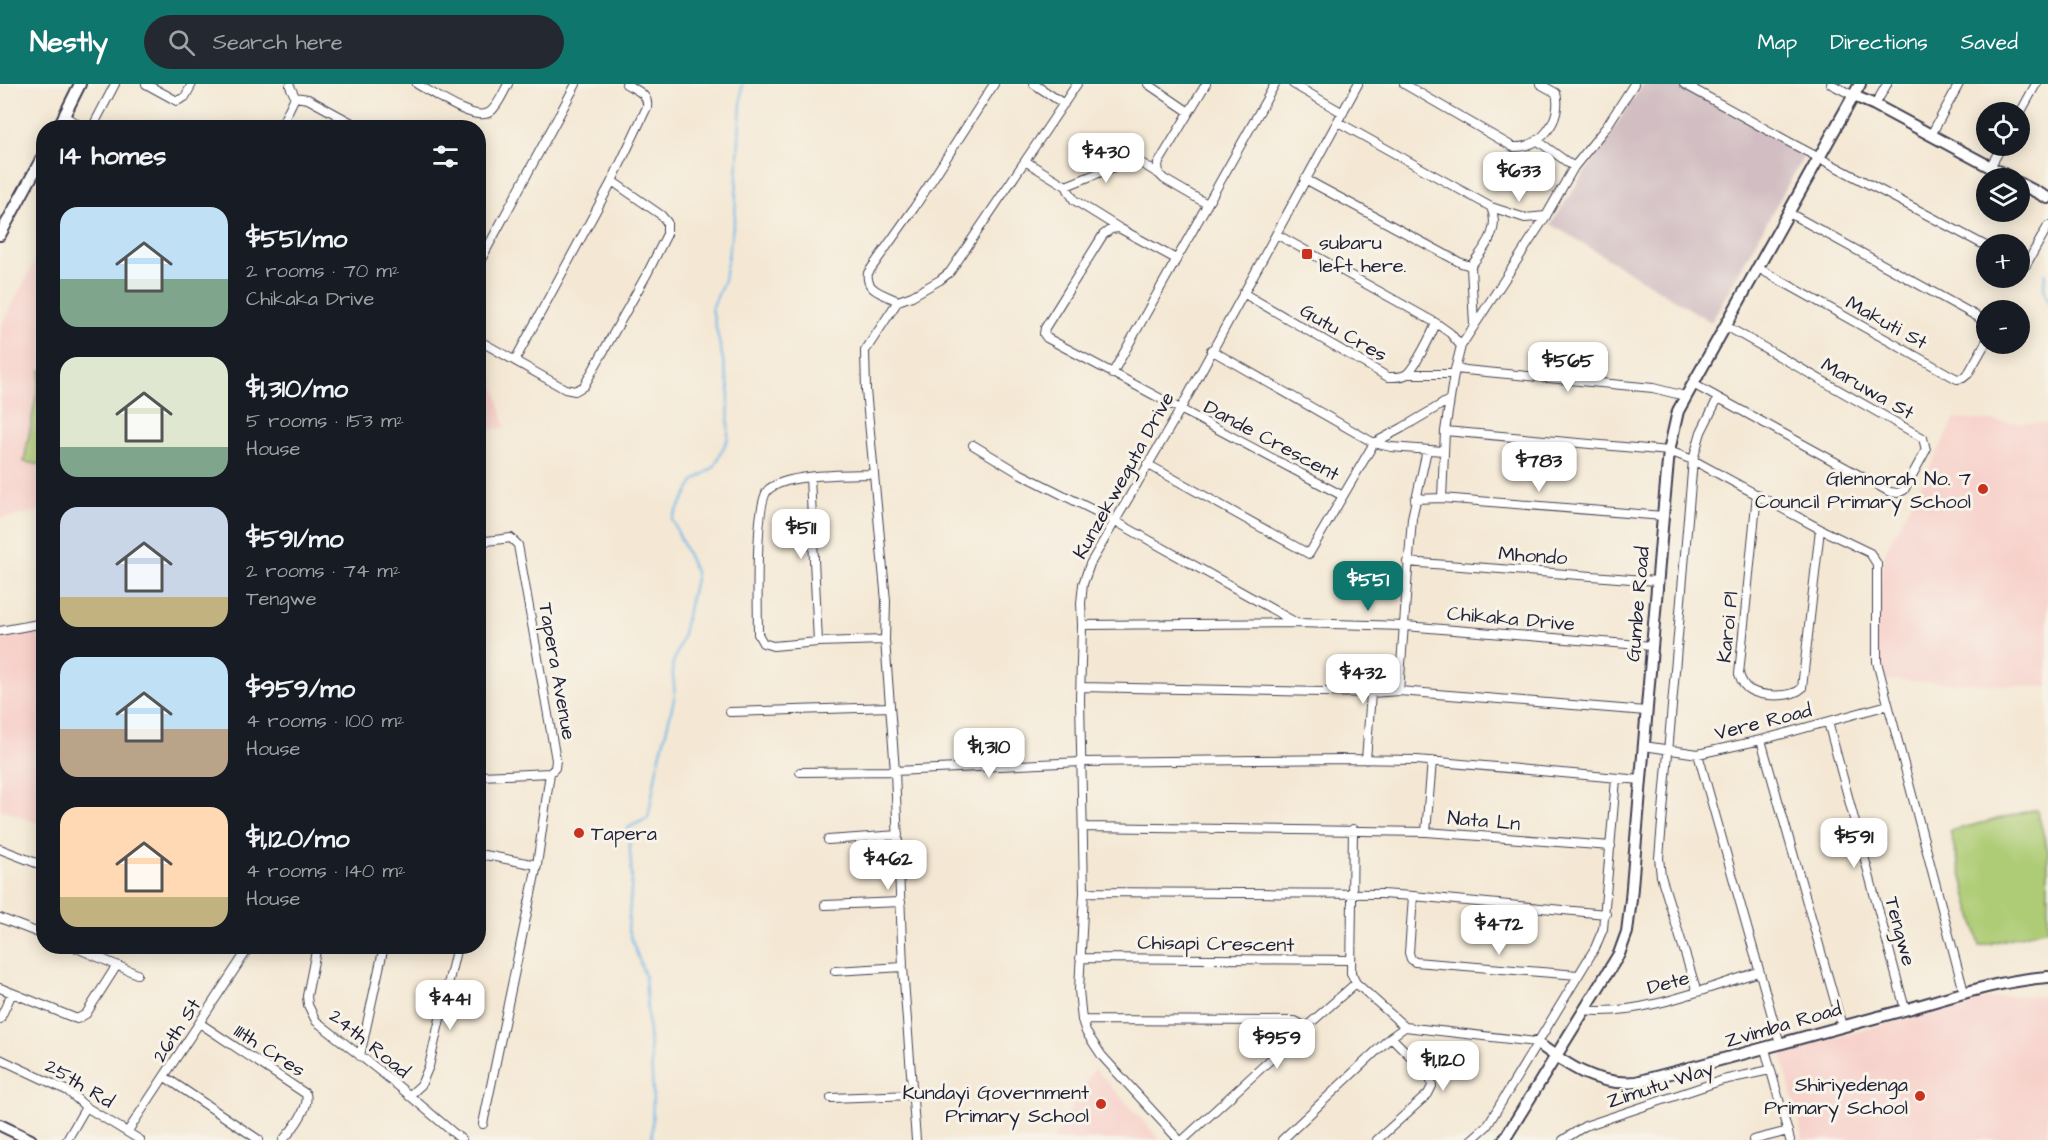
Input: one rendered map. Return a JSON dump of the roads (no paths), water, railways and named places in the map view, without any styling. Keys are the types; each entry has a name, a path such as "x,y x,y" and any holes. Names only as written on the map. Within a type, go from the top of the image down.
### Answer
{"street":[{"path":"62,120 80,84"},
{"path":"96,120 114,84"},
{"path":"146,84 177,101 185,97 192,84"},
{"path":"417,84 470,113 479,115 493,110 508,84"},
{"path":"486,250 576,84"},
{"path":"515,360 612,181 647,108 644,95 626,84"},
{"path":"898,301 871,288 868,273 914,208 994,84"},
{"path":"1034,84 1064,104"},
{"path":"916,1140 903,967 898,835 885,640 886,601 873,474 865,351 898,301 912,296 950,272 1077,84"},
{"path":"1148,84 1189,112"},
{"path":"1159,174 1158,164 1206,84"},
{"path":"1112,374 1275,84"},
{"path":"1293,84 1343,113"},
{"name":"Kunzekweguta Drive","path":"1181,1140 1102,1056 1086,1032 1082,1020 1079,990 1084,892 1081,762 1083,584 1090,564 1180,410 1358,84"},
{"path":"1404,84 1514,147 1523,147 1538,141 1551,126 1557,111 1558,100 1556,93 1540,84"},
{"path":"1442,498 1445,431 1454,372 1461,346 1546,216 1574,167 1607,126 1634,84"},
{"path":"1684,84 1976,241"},
{"path":"1831,84 1990,167 1996,156"},
{"name":"Gumbe Road","path":"1504,1140 1619,954 1627,932 1669,451 1678,411 1860,84"},
{"path":"1875,105 1887,84"},
{"path":"1931,135 1959,84"},
{"path":"2026,102 2036,84"},
{"path":"290,86 295,97"},
{"path":"284,120 295,97"},
{"path":"295,97 308,99 346,120"},
{"path":"64,116 71,120"},
{"path":"1338,122 1491,207 1525,218 1546,216"},
{"path":"1538,141 1574,167"},
{"path":"1112,145 1208,204"},
{"path":"1066,186 1116,166 1127,154"},
{"path":"1025,161 1066,186 1074,200 1176,259"},
{"path":"0,235 36,169"},
{"path":"1305,179 1461,263 1471,266"},
{"path":"486,344 571,391 584,386 667,234 667,222 661,215 612,181"},
{"path":"2030,188 2048,197"},
{"path":"1474,325 1471,266 1487,244 1495,227 1495,216 1491,207"},
{"path":"1789,213 1976,316"},
{"path":"2030,258 2048,226"},
{"name":"Dande Crescent","path":"1119,228 1111,229 1103,235 1045,328 1044,334 1047,338 1343,496"},
{"path":"1276,234 1436,323 1450,333 1461,346"},
{"name":"Makuti St","path":"1758,268 1957,379 1964,378 1968,374 1979,354"},
{"name":"Gutu Cres","path":"1243,293 1388,377 1407,374 1436,323"},
{"name":"Maruwa St","path":"1693,384 1890,492 1898,493 1904,490 1926,450 1923,438 1726,326"},
{"path":"1211,350 1374,443 1391,447 1443,451"},
{"path":"1407,374 1454,372 1653,388 1685,396"},
{"path":"1696,992 1661,876 1659,858 1693,460 1701,432 1718,398"},
{"path":"1147,464 1310,554 1374,443 1449,400"},
{"path":"1445,431 1669,451 1693,460 1820,529 1870,553 1877,564 1877,662 1964,992"},
{"name":"Chikaka Drive","path":"973,445 1021,474 1115,521 1297,623"},
{"path":"1399,691 1405,626 1407,562 1415,499 1427,450"},
{"path":"873,474 810,477 780,484 767,490 758,548 758,634 763,643 773,646 885,640"},
{"path":"810,477 818,642"},
{"name":"Karoi Pl","path":"1757,494 1739,674 1742,682 1750,690 1779,696 1797,692 1802,688 1820,529"},
{"path":"1415,499 1442,498 1663,516"},
{"name":"Tapera Avenue","path":"483,1124 537,865 550,772 555,768 556,760 518,544 511,538 486,541"},
{"name":"Mhondo","path":"1407,562 1657,581"},
{"name":"Chikaka Drive","path":"1082,625 1297,623 1405,626 1652,646"},
{"path":"0,631 36,624"},
{"path":"1081,687 1371,693 1399,691 1646,711"},
{"path":"1366,760 1371,693"},
{"name":"Vere Road","path":"1644,746 1698,754 1761,740 1888,705"},
{"path":"730,712 890,707"},
{"name":"Tengwe","path":"1828,722 1905,1009"},
{"path":"1761,740 1842,1026"},
{"path":"1698,754 1780,1044"},
{"path":"800,772 894,771 1081,762 1366,760 1432,762 1641,780"},
{"name":"Nata Ln","path":"1432,762 1426,832 1611,846"},
{"path":"486,776 550,772"},
{"path":"1471,1140 1487,1126 1595,948 1603,929 1617,779"},
{"path":"1084,826 1426,832"},
{"path":"1353,829 1351,973 1356,983 1405,1027 1536,1042"},
{"path":"828,840 898,835"},
{"path":"0,849 36,863"},
{"path":"486,855 537,865"},
{"path":"1084,892 1381,894 1606,914"},
{"path":"1413,896 1409,953 1415,962 1578,975"},
{"path":"825,905 901,902"},
{"path":"0,918 36,932"},
{"path":"91,954 137,974"},
{"name":"26th St","path":"128,1131 201,1024 245,954"},
{"name":"24th Road","path":"315,954 307,996 310,1012 316,1021 462,1140"},
{"path":"360,1056 382,954"},
{"path":"409,1096 421,1085 429,1066 455,954"},
{"name":"Chisapi Crescent","path":"1080,958 1351,960"},
{"path":"0,988 70,1017 82,1018 117,965"},
{"path":"835,972 903,967"},
{"name":"Dete","path":"1584,1010 1602,1013 1628,1010 1696,992 1758,972"},
{"name":"Zvimba Road","path":"1536,1042 1555,1056 1597,1079 1622,1083 1636,1082 1765,1049 1964,992 2015,980 2048,977"},
{"path":"1181,1140 1356,983"},
{"path":"0,1019 12,993"},
{"path":"1082,1020 1295,1021 1306,1027"},
{"name":"111th Cres","path":"201,1024 306,1094 308,1098 306,1107 283,1140"},
{"path":"1282,1140 1405,1027"},
{"path":"1377,1140 1428,1094 1432,1086 1430,1076 1392,1037"},
{"path":"1753,1140 1789,1136 1765,1049"},
{"name":"25th Rd","path":"0,1059 68,1091 86,1107 140,1140"},
{"name":"Zimutu Way","path":"1563,1140 1585,1126 1723,1080 1770,1070"},
{"path":"165,1077 259,1140"},
{"path":"831,1098 913,1095"},
{"path":"67,1140 86,1107"},
{"path":"0,1125 31,1140"}],"waterway":[{"path":"652,1140 653,1090 645,976 628,929 632,876 628,828 648,818 657,768 675,695 672,666 682,638 696,574 672,519 695,480 714,467 728,438 729,388 712,309 724,280 735,215 742,84"},
{"path":"2045,273 2044,287 2048,302"}],"place":[{"name":"subaru left here.","path":"1307,254"},
{"name":"Glennorah No. 7 Council Primary School","path":"1983,489"},
{"name":"Tapera","path":"579,833"},
{"name":"Shiriyedenga Primary School","path":"1920,1096"},
{"name":"Kundayi Government Primary School","path":"1101,1104"}]}
